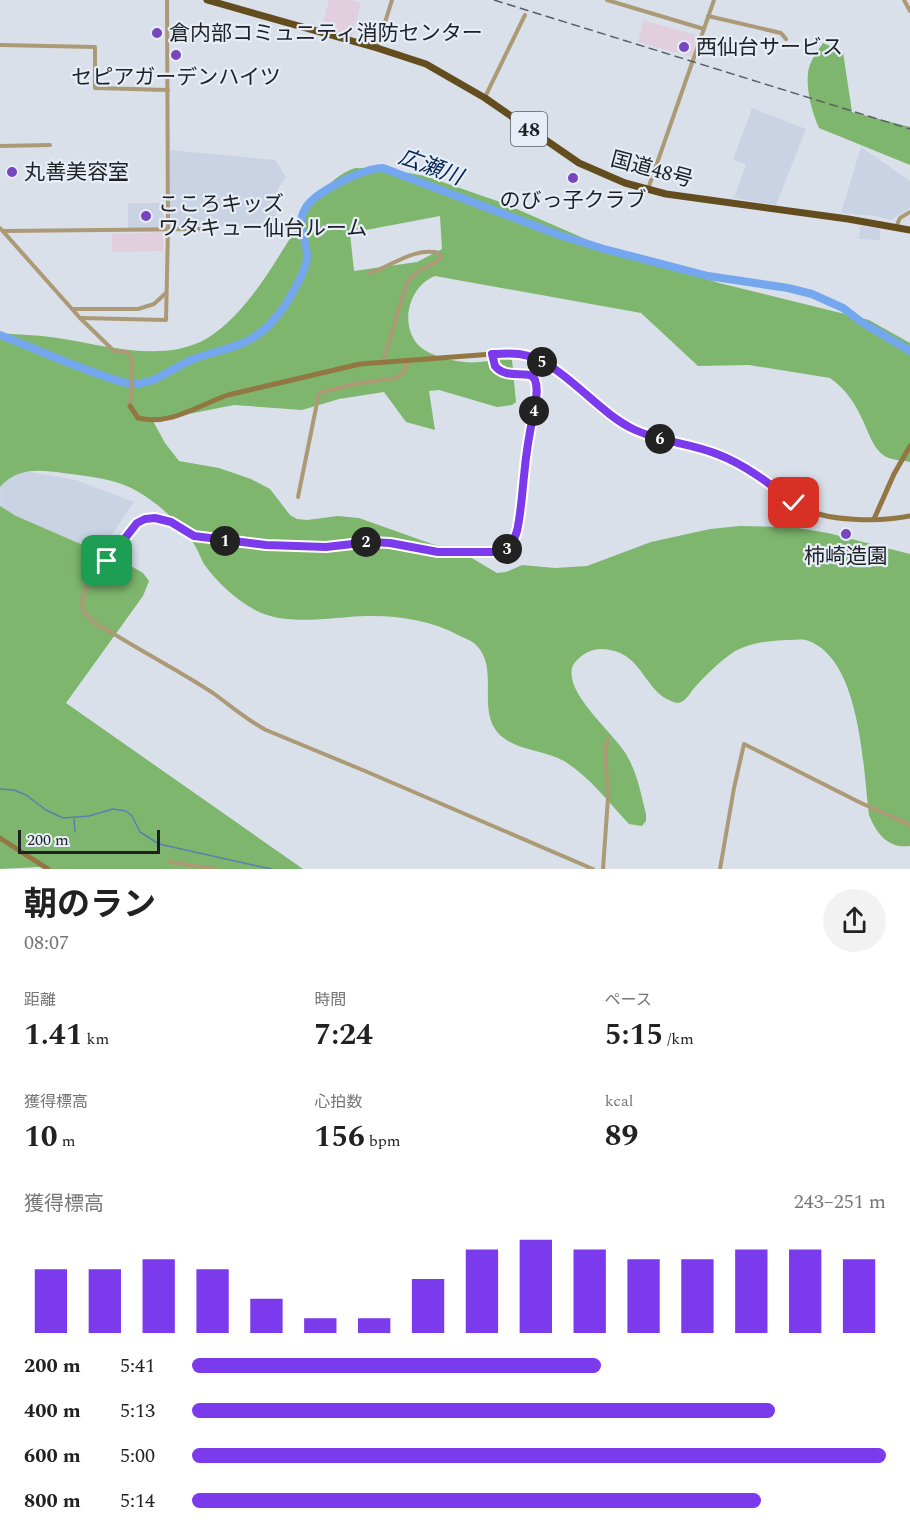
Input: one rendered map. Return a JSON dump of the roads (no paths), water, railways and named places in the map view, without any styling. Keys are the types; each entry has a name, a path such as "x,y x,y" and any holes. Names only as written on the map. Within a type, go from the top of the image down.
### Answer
{"highway":[{"name":"国道48号","path":"207,0 426,64 485,98 579,163 620,181 648,190 708,201 896,226 910,230"}],"street":[{"path":"80,318 166,320 168,90 166,0"},
{"path":"377,48 392,0"},
{"path":"611,0 704,29"},
{"path":"648,190 714,0"},
{"path":"904,0 910,11"},
{"path":"485,98 525,15"},
{"path":"708,16 781,33 786,39"},
{"path":"0,45 95,47 94,88 168,90"},
{"path":"0,146 50,144"},
{"path":"896,226 900,218 910,212"},
{"path":"2,230 200,229"},
{"path":"2,230 80,318 114,351 128,352 132,362 130,406 136,417 141,419 184,414 228,395 334,369 383,362 520,354 534,358 557,371 620,422 650,436 716,453 730,459 768,482 807,511 832,517 894,520 910,516"},
{"path":"370,273 402,258 417,254 434,252 440,255 440,260 417,272 406,282 383,362"},
{"path":"73,309 146,308 167,292"},
{"path":"492,354 495,366 502,373 528,374 535,380 536,393 526,449 518,522 512,542 507,549 500,552 438,552 390,543 370,542 326,547 266,545 203,538 194,536 171,522 155,518 145,519 132,528 92,581 83,598 83,608 96,623 183,674 266,730 593,869"},
{"path":"298,497 319,393 349,385 396,378 402,374 409,361"},
{"path":"874,519 894,474 910,446"},
{"path":"603,869 608,798 606,750 608,740"},
{"path":"720,869 744,744 910,825"},
{"path":"0,838 48,869"},
{"path":"170,862 215,869"}],"waterway":[{"name":"広瀬川","path":"0,335 116,381 128,383 146,382 191,360 243,343 274,320 291,296 301,276 307,254 301,220 310,202 352,176 383,168 559,235 604,249 708,276 788,288 812,294 843,308 910,351"},
{"path":"0,789 14,790 26,795 46,810 63,818 89,816 113,809 126,811 132,816 140,832 159,844 271,869"},
{"path":"74,819 75,832"}],"railway":[{"path":"494,0 910,129"}],"place":[{"name":"倉内部コミュニティ消防センター","path":"157,33"},
{"name":"西仙台サービス","path":"684,47"},
{"name":"セピアガーデンハイツ","path":"176,55"},
{"name":"丸善美容室","path":"12,172"},
{"name":"のびっ子クラブ","path":"573,178"},
{"name":"こころキッズ ワタキュー仙台ルーム","path":"146,216"},
{"name":"柿崎造園","path":"846,534"}]}
